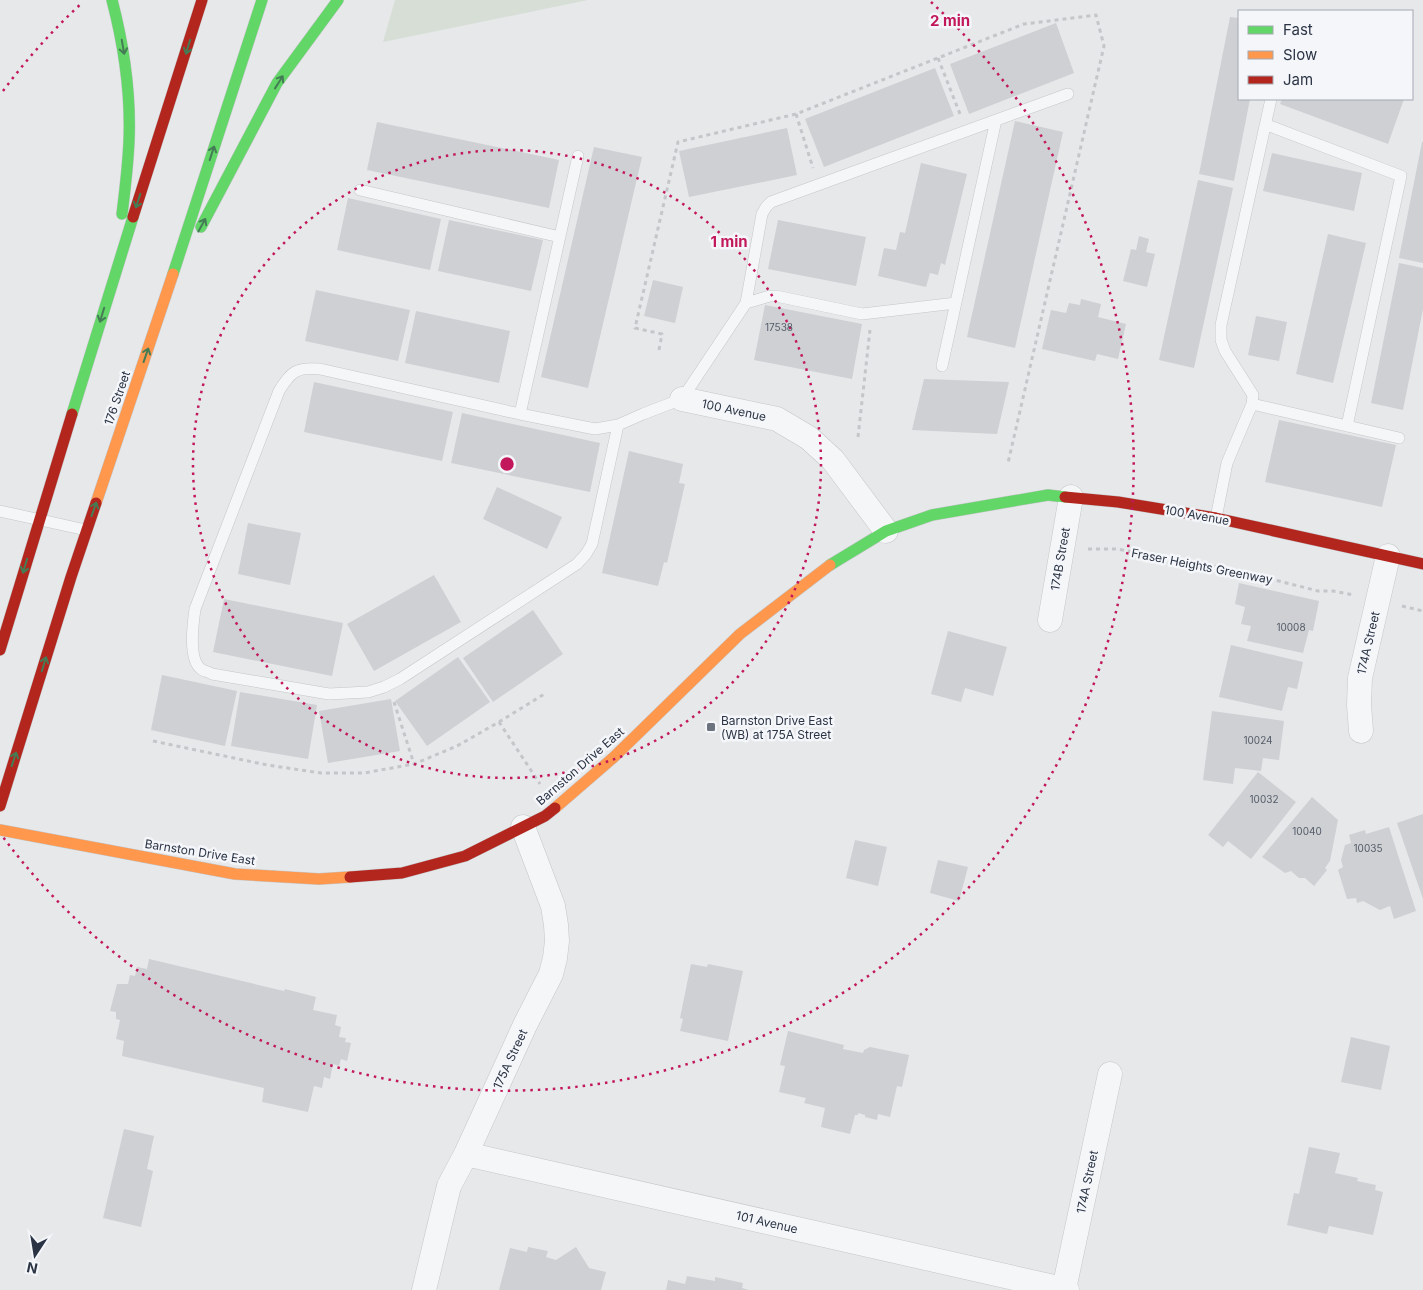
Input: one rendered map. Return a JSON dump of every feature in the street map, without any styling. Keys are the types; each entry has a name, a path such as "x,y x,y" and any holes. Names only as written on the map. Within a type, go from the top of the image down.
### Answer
{"main road":[{"path":"112,0 126,67 129,130 116,268"},
{"path":"0,650 3,630 40,520 116,268 202,0"},
{"name":"176 Street","path":"0,806 71,577 170,283 262,0"},
{"path":"170,283 277,83 338,0"},
{"name":"100 Avenue","path":"968,508 1048,495 1118,502 1216,518 1423,564"},
{"name":"Barnston Drive East","path":"0,830 235,874 320,879 402,873 465,856 545,816 614,757 740,634 837,560 886,531 932,515 968,508"}],"street":[{"name":"100 Avenue","path":"682,399 777,419 809,438 833,460 886,531"},
{"name":"174B Street","path":"1050,620 1071,497"},
{"name":"174A Street","path":"1361,731 1359,705 1360,678 1388,556"},
{"name":"175A Street","path":"424,1290 449,1186 551,974 555,958 557,941 553,906 523,827"},
{"name":"174A Street","path":"1066,1290 1110,1074"},
{"name":"101 Avenue","path":"466,1154 1066,1290"}],"lane":[{"path":"618,425 592,544 578,564 400,679 368,692 329,694 212,674 200,668 194,659 193,627 196,609 280,391 286,380 296,370 307,368 320,369 595,429 618,425 682,399 746,304 762,214 771,202 1068,94"},
{"path":"1216,518 1227,463 1252,404 1253,395 1225,351 1221,340 1221,325 1271,100"},
{"path":"942,366 996,120"},
{"path":"1267,124 1401,176 1347,426"},
{"path":"520,414 578,156"},
{"path":"360,190 560,237"},
{"path":"746,304 770,296 776,296 857,313 872,313 956,303"},
{"path":"1252,404 1399,438"},
{"path":"0,511 87,530"}],"path":[{"path":"659,350 662,334 635,328 678,142 796,114 1024,24 1096,15 1104,46 1008,464"},
{"path":"938,58 966,131"},
{"path":"796,114 818,185"},
{"path":"858,437 872,313"},
{"name":"Fraser Heights Greenway","path":"1062,550 1117,549 1236,570 1318,591 1333,590 1340,592"},
{"path":"1396,605 1423,611"},
{"path":"389,685 414,764"},
{"path":"152,741 267,765 321,773 364,773 414,764 457,746 546,693"},
{"path":"499,722 540,784"}],"shaded area":[{"path":"395,0 588,0 383,42"}],"building":[{"path":"1230,17 1238,18 1238,100 1250,100 1234,181 1199,174"},
{"path":"1056,23 1074,73 969,114 950,64"},
{"path":"935,68 954,116 824,167 805,119"},
{"path":"1282,100 1404,100 1388,144 1280,104"},
{"path":"1015,121 1063,132 1015,348 967,337"},
{"path":"377,122 559,160 549,208 367,170"},
{"path":"787,128 797,175 689,197 679,151"},
{"path":"1423,142 1423,263 1399,258"},
{"path":"594,147 642,157 588,388 541,377"},
{"path":"1272,153 1362,173 1354,211 1263,191"},
{"path":"921,163 967,174 945,265 941,263 938,275 930,273 926,287 878,276 884,248 896,250 900,232 905,233"},
{"path":"1198,180 1233,188 1194,368 1159,360"},
{"path":"348,198 441,219 430,270 337,250"},
{"path":"449,220 543,240 531,291 438,271"},
{"path":"778,220 866,237 856,286 768,269"},
{"path":"1328,234 1366,243 1333,383 1296,374"},
{"path":"1139,236 1149,239 1146,252 1155,254 1147,287 1123,281 1131,249 1136,250"},
{"path":"1399,263 1423,268 1423,309 1403,410 1371,403"},
{"path":"653,280 683,287 675,323 644,316"},
{"path":"316,290 410,310 398,361 305,341"},
{"path":"1081,299 1101,304 1098,317 1126,324 1118,359 1097,354 1095,361 1042,349 1051,310 1066,313 1069,303 1080,305"},
{"path":"765,305 862,324 852,379 754,360"},
{"path":"416,311 510,331 499,383 405,363"},
{"path":"1256,316 1287,322 1279,361 1248,355"},
{"path":"924,379 1009,382 997,434 912,430"},
{"path":"314,382 453,412 442,461 304,432"},
{"path":"462,413 600,443 590,492 451,463"},
{"path":"1279,420 1396,445 1382,507 1265,482"},
{"path":"629,451 683,464 679,483 685,484 667,563 664,562 658,586 602,573"},
{"path":"497,487 562,517 547,549 483,519"},
{"path":"248,523 301,533 290,585 238,574"},
{"path":"434,575 461,622 374,671 347,624"},
{"path":"1239,583 1319,601 1313,631 1309,630 1303,653 1247,641 1251,626 1241,624 1245,607 1235,604"},
{"path":"224,599 343,623 332,676 213,652"},
{"path":"533,610 563,654 493,702 463,658"},
{"path":"948,631 1007,647 993,696 965,688 961,702 931,694"},
{"path":"1231,645 1303,662 1297,689 1288,687 1282,711 1219,697"},
{"path":"458,657 490,702 427,746 395,701"},
{"path":"162,675 237,691 225,746 151,730"},
{"path":"240,692 317,705 308,759 231,746"},
{"path":"391,699 400,751 328,763 319,711"},
{"path":"1212,711 1284,721 1279,760 1263,758 1261,771 1235,768 1233,784 1203,780"},
{"path":"1258,772 1296,802 1251,859 1228,841 1223,847 1208,835"},
{"path":"1312,797 1338,820 1330,861 1325,868 1327,870 1314,886 1305,878 1299,878 1291,871 1285,873 1262,857"},
{"path":"1423,814 1423,899 1397,823"},
{"path":"1389,827 1416,911 1394,919 1390,906 1380,910 1363,901 1357,903 1356,898 1347,899 1338,870 1343,867 1341,860 1345,845 1351,843 1349,835 1365,830 1366,834"},
{"path":"855,840 887,847 878,886 846,878"},
{"path":"938,860 968,867 959,901 930,893"},
{"path":"149,959 316,997 313,1010 337,1015 335,1025 341,1027 339,1037 346,1038 345,1042 351,1043 347,1061 341,1059 339,1066 333,1064 330,1079 324,1077 322,1088 314,1086 308,1112 262,1102 264,1088 122,1056 124,1041 116,1039 120,1020 116,1019 116,1012 110,1011 117,984 128,984 130,975 135,976 137,967 147,969"},
{"path":"691,964 707,967 708,964 743,971 728,1041 680,1031 683,1019 680,1018"},
{"path":"788,1031 844,1045 843,1049 863,1053 864,1050 870,1047 909,1055 902,1087 897,1086 890,1117 878,1114 877,1120 858,1113 858,1115 855,1115 850,1134 821,1127 825,1108 804,1103 806,1098 779,1092 785,1066 780,1065"},
{"path":"1351,1037 1390,1046 1381,1090 1341,1082"},
{"path":"124,1129 154,1136 147,1169 153,1171 141,1227 103,1218"},
{"path":"1309,1147 1340,1153 1335,1173 1358,1178 1357,1181 1376,1185 1375,1190 1383,1192 1373,1235 1329,1226 1327,1234 1287,1225 1294,1193 1299,1194"},
{"path":"528,1247 548,1251 546,1257 556,1260 576,1247 589,1268 606,1272 601,1290 499,1290 510,1248 527,1252"},
{"path":"687,1276 715,1281 715,1277 743,1283 742,1288 749,1290 666,1290 668,1280 685,1284"}],"traffic: fast":[{"path":"112,0 123,52 129,105 129,150 122,214"},
{"path":"173,274 262,0"},
{"path":"201,227 277,83 338,0"},
{"path":"72,414 133,217"},
{"path":"830,565 886,531 932,515 1048,495 1065,497"}],"traffic: slow":[{"path":"96,503 173,274"},
{"path":"555,808 614,757 740,634 830,565"},
{"path":"0,830 235,874 319,879 350,877"}],"traffic: jam":[{"path":"133,217 202,0"},
{"path":"0,650 72,414"},
{"path":"1065,497 1118,502 1216,518 1423,564"},
{"path":"0,806 96,503"},
{"path":"350,877 402,873 465,856 545,816 555,808"}],"place":[{"name":"Barnston Drive East (WB) at 175A Street","path":"711,727"}]}
